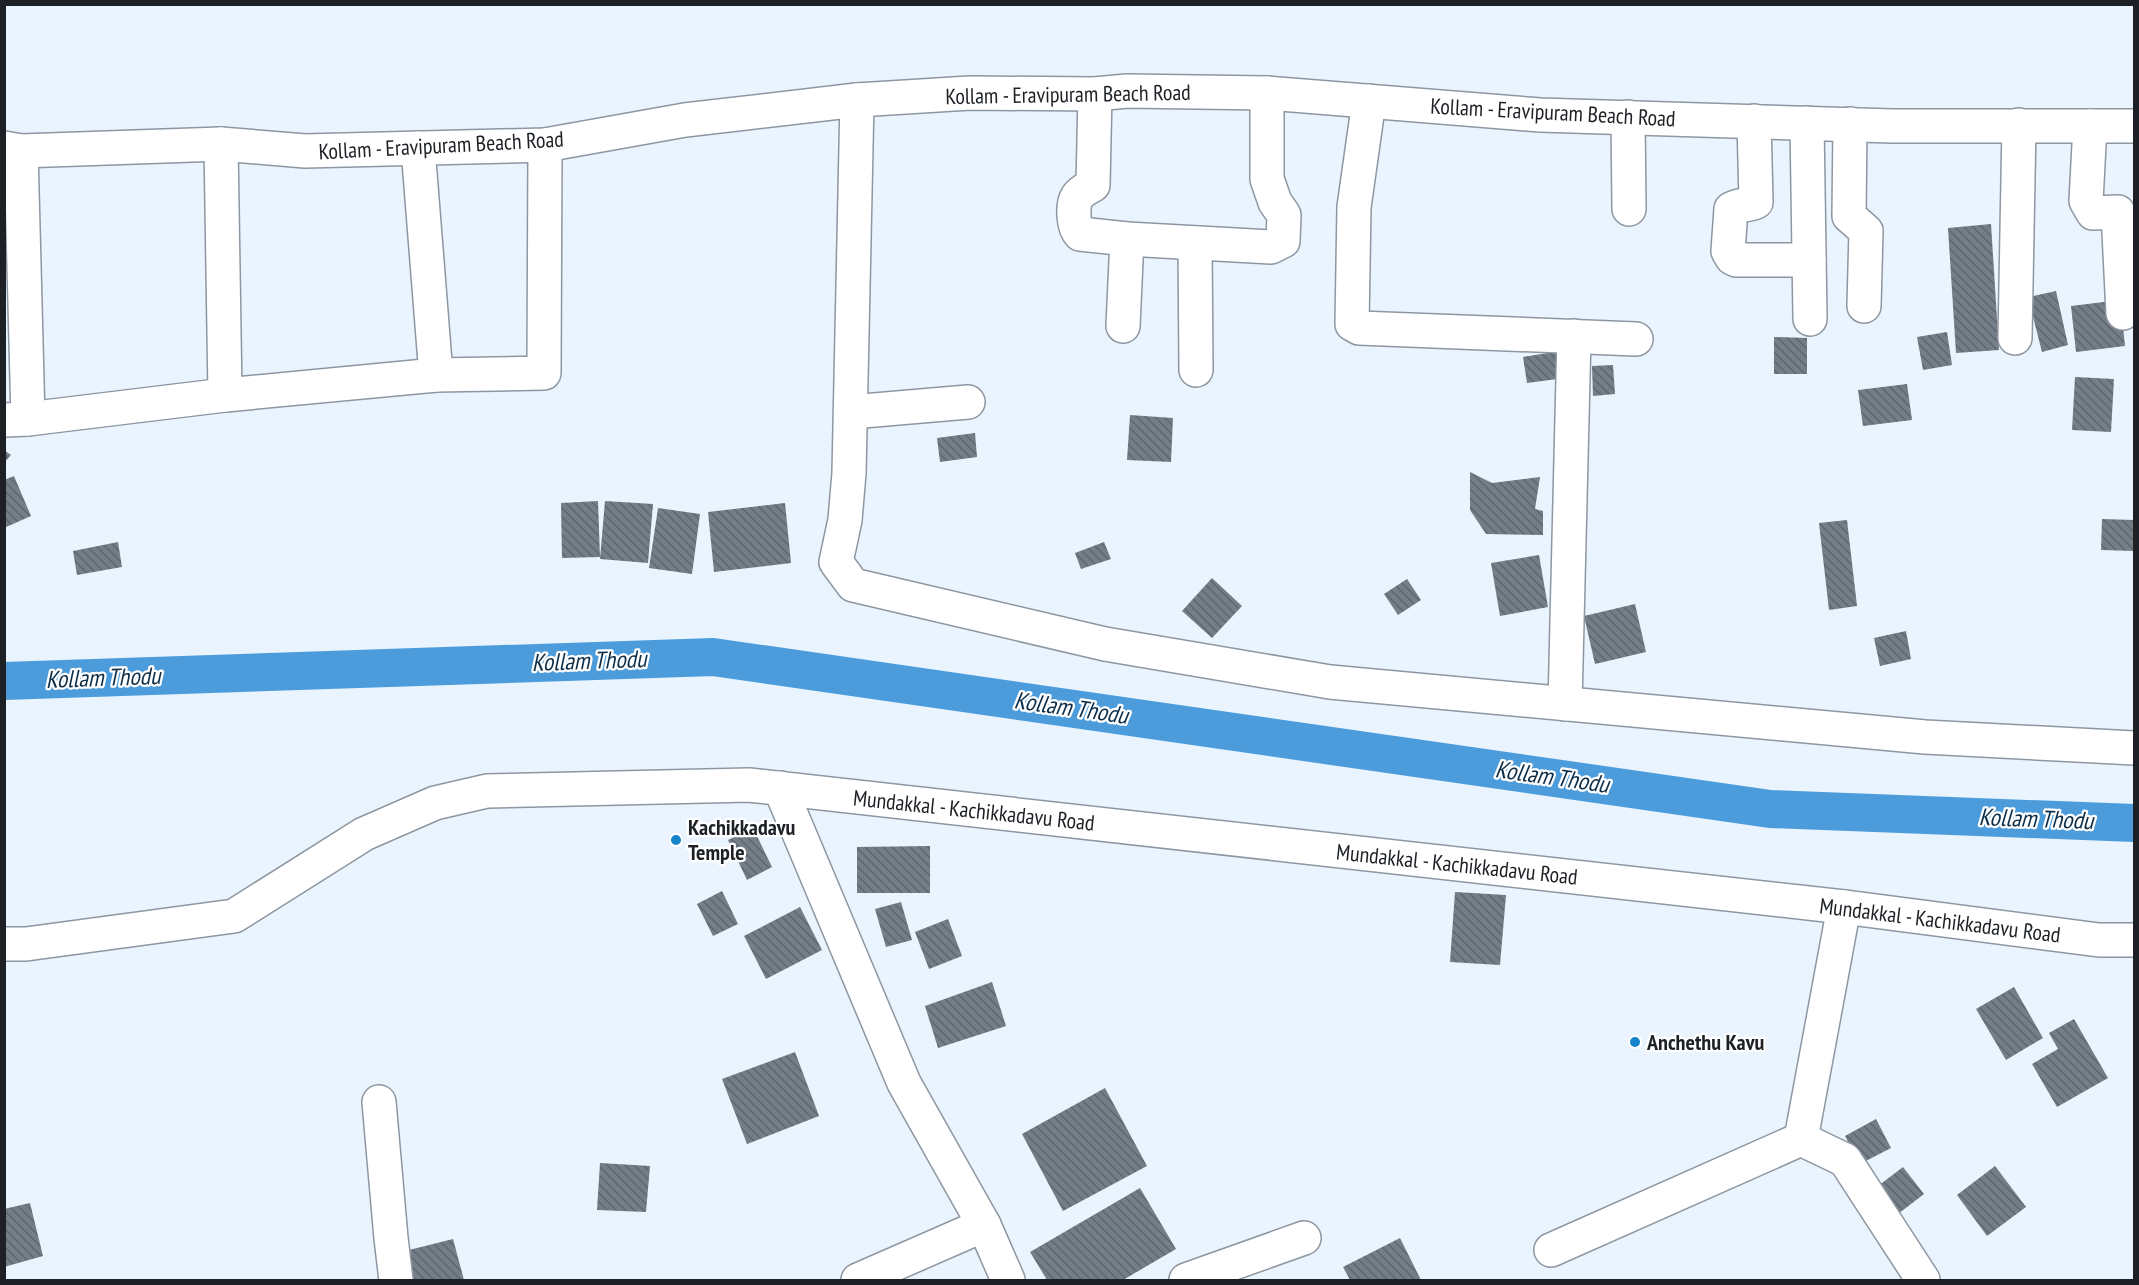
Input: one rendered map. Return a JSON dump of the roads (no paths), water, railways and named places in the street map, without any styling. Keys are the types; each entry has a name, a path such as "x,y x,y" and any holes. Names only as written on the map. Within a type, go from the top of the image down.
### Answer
{"street":[{"name":"Kollam - Eravipuram Beach Road","path":"13,149 221,144 305,151 545,145 685,120 857,100 970,93 1095,94 1126,91 1267,93 1540,115 1892,126 2134,126"},
{"path":"1095,94 1093,185 1077,197 1076,229 1080,234 1271,247 1283,242 1284,215 1275,202 1267,179 1267,93"},
{"path":"857,100 851,412 845,520 836,562 853,585 1105,644 1319,680 1925,737 2134,748"},
{"path":"1369,101 1354,207 1352,324 1359,328 1636,339"},
{"path":"1628,117 1629,209"},
{"path":"1754,121 1756,202 1731,209 1728,251 1736,260 1809,260"},
{"path":"1808,123 1810,319"},
{"path":"1850,124 1849,216 1866,231 1864,306"},
{"path":"2015,338 2019,125"},
{"path":"2090,126 2086,201 2094,213 2118,212 2123,313"},
{"path":"221,144 225,395"},
{"path":"13,149 16,419 225,395 436,375 544,373 545,145"},
{"path":"418,148 436,375"},
{"path":"1123,326 1127,239"},
{"path":"1195,243 1196,370"},
{"path":"1565,704 1574,336"},
{"path":"851,412 968,402"},
{"name":"Mundakkal - Kachikkadavu Road","path":"4,944 26,944 234,916 364,834 435,803 487,790 749,785 1844,907 2099,940 2134,940"},
{"path":"780,788 904,1083 984,1225 1008,1281"},
{"path":"1801,1139 1844,907"},
{"path":"380,1102 396,1281"},
{"path":"1551,1250 1801,1139 1845,1160 1923,1281"},
{"path":"858,1281 984,1225"},
{"path":"1186,1281 1304,1238"}],"waterway":[{"name":"Kollam Thodu","path":"4,681 713,657 1770,809 2134,823"}],"place":[{"name":"Kachikkadavu Temple","path":"676,840"},
{"name":"Anchethu Kavu","path":"1635,1042"}]}
